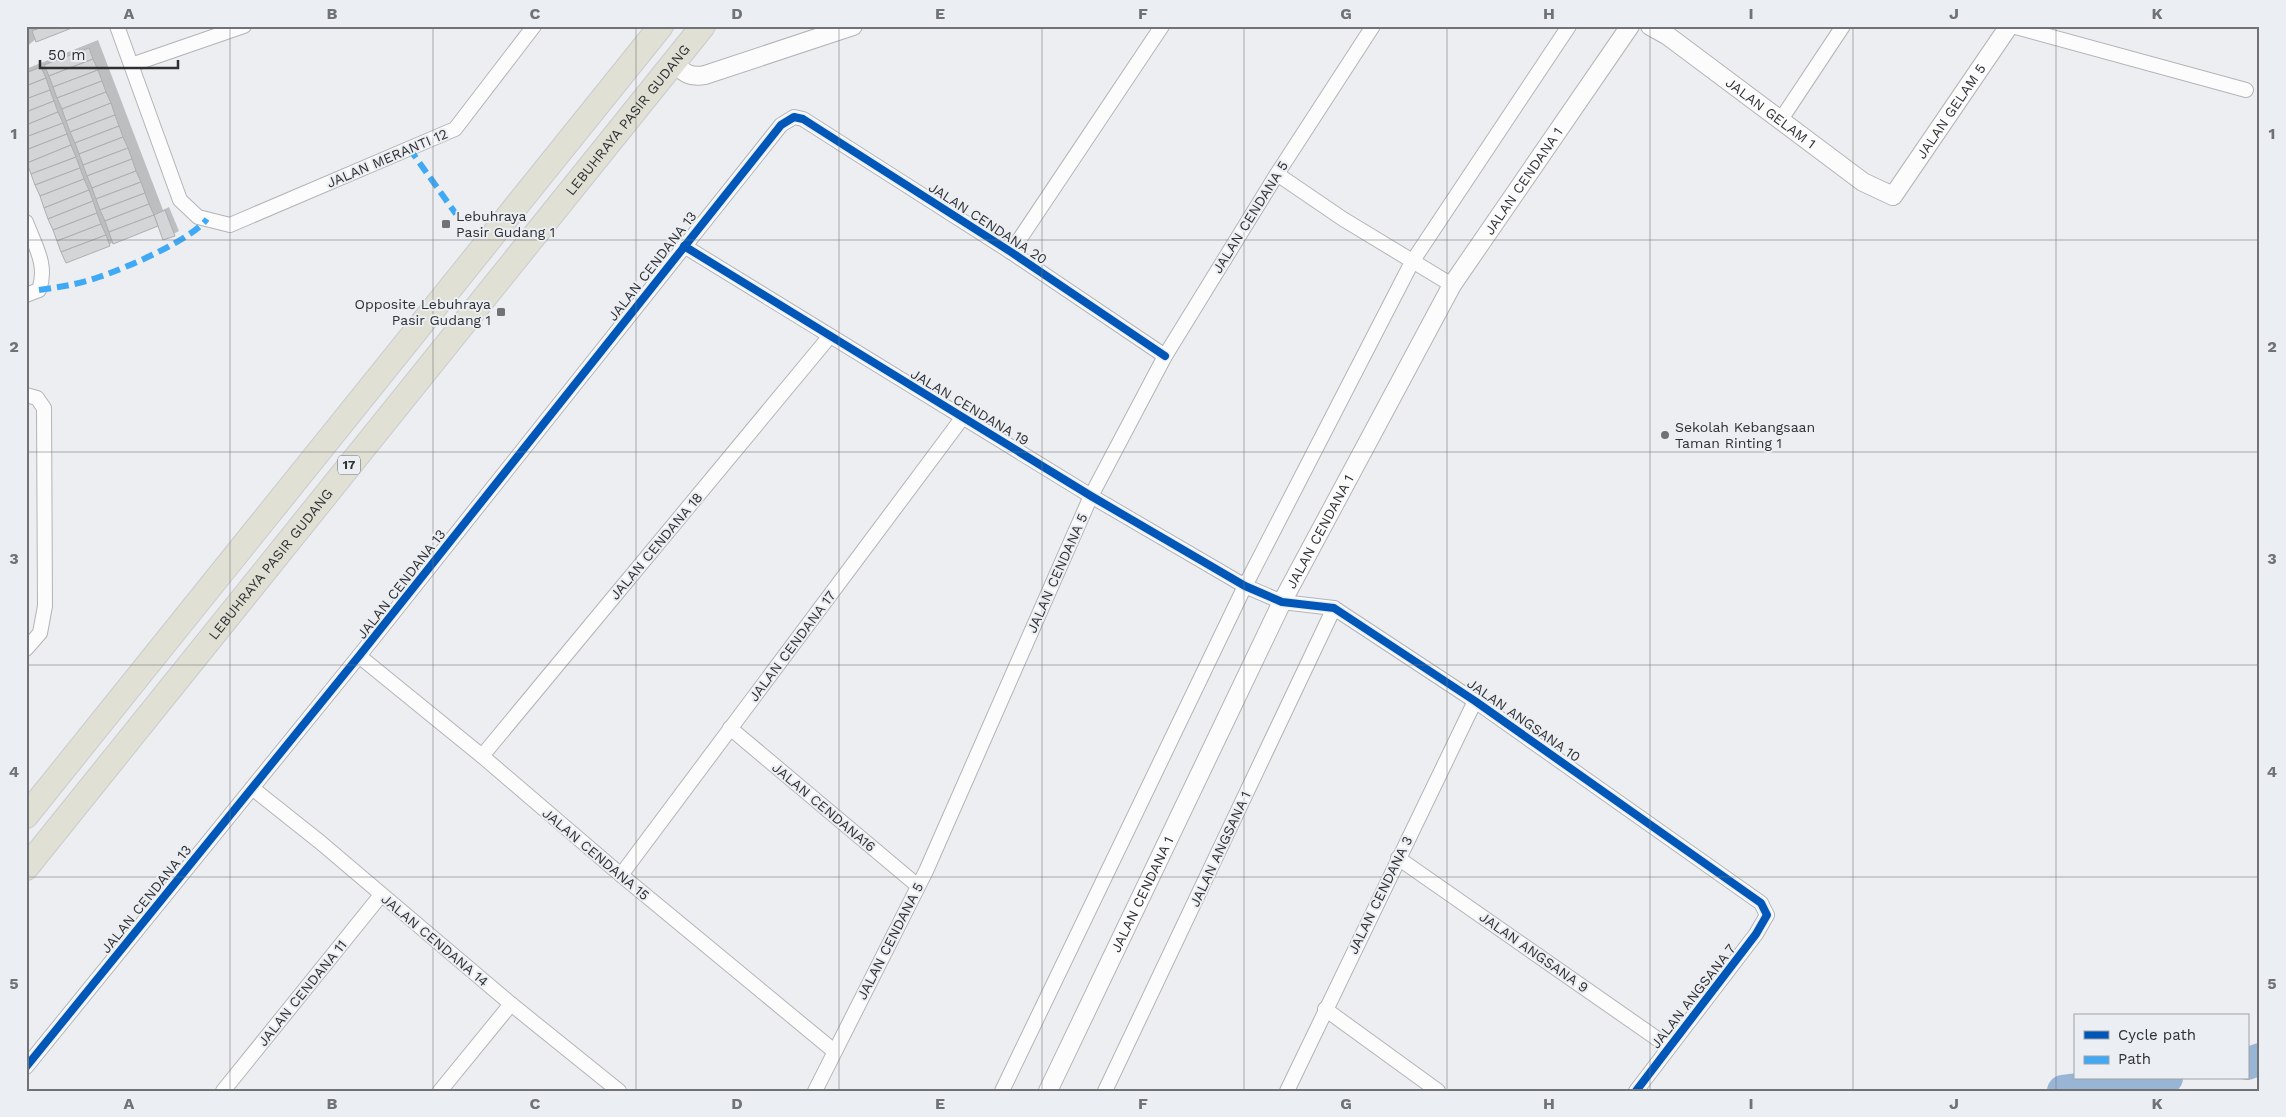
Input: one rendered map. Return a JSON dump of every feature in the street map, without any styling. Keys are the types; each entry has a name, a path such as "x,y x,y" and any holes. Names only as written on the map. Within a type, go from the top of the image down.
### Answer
{"highway":[{"name":"17","path":"26,816 661,26"},
{"name":"LEBUHRAYA PASIR GUDANG","path":"26,868 703,26"}],"street":[{"path":"117,26 131,65 244,26"},
{"name":"JALAN MERANTI 12","path":"131,65 180,200 198,217 230,225 455,129 534,26"},
{"path":"674,63 686,74 695,77 705,76 853,26"},
{"path":"1011,252 1162,26"},
{"name":"JALAN CENDANA 5","path":"815,1091 918,886 1091,496 1165,356 1277,174 1373,26"},
{"path":"1002,1091 1245,586 1412,262 1569,26"},
{"name":"JALAN CENDANA 1","path":"1048,1091 1282,602 1452,285 1630,26"},
{"name":"JALAN GELAM 1","path":"1650,26 1671,31 1780,121 1863,182 1894,196"},
{"path":"1780,121 1843,26"},
{"path":"2010,26 2246,90"},
{"name":"JALAN GELAM 5","path":"1894,196 2010,26"},
{"name":"JALAN CENDANA 20","path":"794,117 803,119 1011,252 1165,356"},
{"name":"JALAN CENDANA 13","path":"26,1067 359,656 781,125 794,117"},
{"path":"1277,174 1343,219 1452,285"},
{"path":"26,222 44,268 39,290 26,295"},
{"name":"JALAN CENDANA 19","path":"684,246 1091,496 1245,586"},
{"name":"JALAN CENDANA 18","path":"482,756 830,336"},
{"path":"26,395 36,398 44,408 46,606 40,633 26,649"},
{"name":"JALAN CENDANA 17","path":"621,876 963,417"},
{"name":"JALAN ANGSANA 10","path":"1245,586 1282,602 1334,608 1475,701 1761,903 1767,915"},
{"name":"JALAN ANGSANA 1","path":"1106,1091 1334,608"},
{"name":"JALAN CENDANA 15","path":"359,656 482,756 621,876 834,1051"},
{"name":"JALAN CENDANA 3","path":"1287,1091 1475,701"},
{"name":"JALAN CENDANA16","path":"730,728 918,886"},
{"name":"JALAN CENDANA 14","path":"252,788 320,842 511,1004 618,1091"},
{"name":"JALAN ANGSANA 9","path":"1398,858 1669,1046"},
{"name":"JALAN CENDANA 11","path":"223,1091 382,895"},
{"name":"JALAN ANGSANA 7","path":"1636,1091 1756,934 1767,915"},
{"path":"440,1091 511,1004"},
{"path":"1325,1009 1438,1091"}],"building":[{"path":"45,26 77,26 36,42 32,31"},
{"path":"89,48 93,59 49,76 44,65"},
{"path":"93,59 98,70 53,87 49,76"},
{"path":"41,67 46,78 26,86 26,73"},
{"path":"98,70 102,81 57,98 53,87"},
{"path":"46,78 50,90 26,99 26,86"},
{"path":"102,81 106,92 62,109 57,98"},
{"path":"50,90 54,101 26,112 26,99"},
{"path":"106,92 111,103 66,121 62,109"},
{"path":"54,101 58,112 26,125 26,112"},
{"path":"111,103 115,115 70,132 66,121"},
{"path":"58,112 63,123 26,137 26,125"},
{"path":"115,115 119,126 75,143 70,132"},
{"path":"63,123 67,134 26,150 26,137"},
{"path":"119,126 123,137 79,154 75,143"},
{"path":"67,134 71,145 27,163 26,150"},
{"path":"123,137 128,148 83,165 79,154"},
{"path":"71,145 76,157 31,174 27,163"},
{"path":"128,148 132,159 87,176 83,165"},
{"path":"76,157 80,168 35,185 31,174"},
{"path":"132,159 136,171 92,188 87,176"},
{"path":"80,168 84,179 40,196 35,185"},
{"path":"136,171 141,182 96,199 92,188"},
{"path":"84,179 89,190 44,208 40,196"},
{"path":"141,182 145,193 100,210 96,199"},
{"path":"89,190 93,201 48,219 44,208"},
{"path":"145,193 149,204 105,221 100,210"},
{"path":"93,201 97,213 53,230 48,219"},
{"path":"149,204 154,215 109,232 105,221"},
{"path":"165,210 175,236 163,240 154,215"},
{"path":"97,213 101,224 57,241 53,230"},
{"path":"154,215 158,226 113,244 109,232"},
{"path":"101,224 106,235 61,252 57,241"},
{"path":"106,235 110,246 66,263 61,252"}],"waterway":[{"path":"2248,1064 2260,1059"},
{"path":"2063,1091 2151,1080"}],"marked path":[{"path":"409,148 456,214"},
{"path":"39,290 85,282 125,267 157,253 187,236 207,219"}],"cycle path":[{"path":"26,1067 359,656 781,125 794,117 803,119 1011,252 1165,356"},
{"path":"684,246 1091,496 1245,586 1282,602 1334,608 1475,701 1761,903 1767,915 1756,934 1636,1091"}],"place":[{"name":"Lebuhraya Pasir Gudang 1","path":"446,224"},
{"name":"Opposite Lebuhraya Pasir Gudang 1","path":"501,312"},
{"name":"Sekolah Kebangsaan Taman Rinting 1","path":"1665,435"}]}
